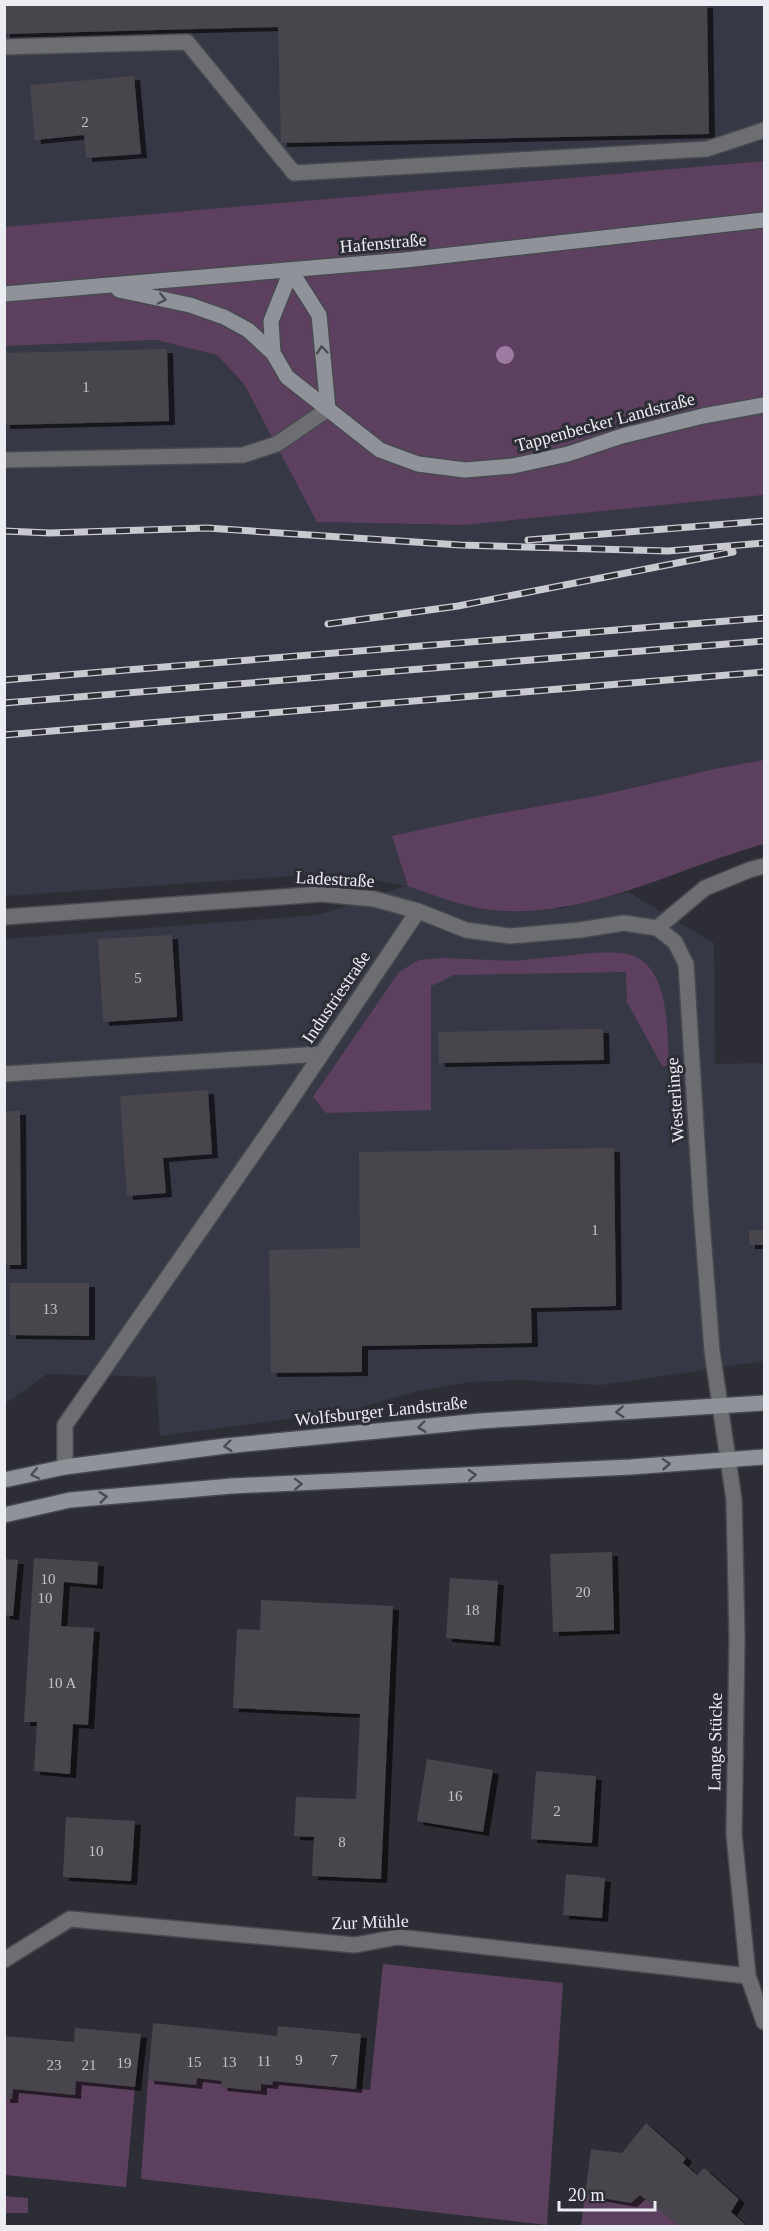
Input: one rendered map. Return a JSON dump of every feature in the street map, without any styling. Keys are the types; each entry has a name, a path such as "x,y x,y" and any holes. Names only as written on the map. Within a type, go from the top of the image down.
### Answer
{"street":[{"path":"4,47 187,42 294,173 707,149 765,130"},
{"name":"Hafenstraße","path":"4,294 291,271 488,252 765,220"},
{"path":"4,460 243,455 277,444 328,409 319,315 291,271"},
{"name":"Tappenbecker Landstraße","path":"273,353 270,321 291,271"},
{"name":"Tappenbecker Landstraße","path":"104,287 190,305 224,317 248,330 273,353 287,377 380,450 418,464 465,470 513,466 557,457 622,436 703,416 765,405"},
{"path":"657,928 705,888 749,870 765,867"},
{"name":"Ladestraße","path":"4,917 322,894 374,899 418,911 466,930 510,936 580,930 624,923 657,928"},
{"name":"Industriestraße","path":"65,1467 65,1425 288,1104 418,911"},
{"name":"Westerlinge","path":"657,928 675,942 686,964 712,1351 728,1460"},
{"path":"4,1074 321,1054"},
{"name":"Wolfsburger Landstraße","path":"4,1480 65,1467 225,1446 480,1421 765,1403"},
{"path":"4,1515 70,1500 211,1488 630,1467 765,1457"},
{"name":"Lange Stücke","path":"728,1460 734,1500 737,1626 734,1834 748,1976 765,2022"},
{"name":"Zur Mühle","path":"4,1960 70,1918 355,1945 398,1937 748,1976"}],"shaded area":[{"path":"5,5 764,5 764,161 5,227"},
{"path":"764,161 764,495 464,525 317,522 244,384 217,355 156,340 5,346 4,227"},
{"path":"156,340 217,355 244,384 318,522 464,525 764,495 764,760 601,795 484,816 392,837 559,909 628,892 714,943 715,1064 764,1063 764,1361 601,1385 522,1380 470,1382 418,1391 348,1411 160,1436 156,1377 47,1374 5,1404 5,939 318,915 406,886 337,873 5,896 4,346"},
{"path":"764,760 764,844 637,888 572,905 539,910 492,910 455,902 408,886 392,836 484,816 601,795"},
{"path":"592,953 629,954 646,964 654,975 660,988 667,1020 669,1065 662,1066 627,1002 626,972 454,975 431,986 431,1110 326,1113 313,1097 399,972 419,960 442,958 513,961"},
{"path":"383,1964 563,1983 547,2225 141,2179 148,2080 196,2085 197,2078 222,2081 221,2087 261,2090 261,2084 272,2085 273,2081 370,2090"},
{"path":"76,2081 135,2087 126,2187 5,2175 4,2099 12,2099 13,2089 75,2095"},
{"path":"585,2195 631,2203 640,2195 680,2226 581,2226"},
{"path":"4,2196 28,2198 28,2213 5,2213"}],"building":[{"path":"4,4 707,4 709,134 281,143 278,27 4,34"},
{"path":"134,76 141,154 86,158 84,135 35,140 30,85"},
{"path":"167,349 169,421 4,425 4,353"},
{"path":"172,935 177,1017 103,1022 98,939"},
{"path":"603,1029 604,1060 439,1063 438,1032"},
{"path":"208,1090 212,1154 163,1158 166,1193 127,1196 120,1096"},
{"path":"4,1111 20,1111 21,1265 4,1265"},
{"path":"614,1148 616,1306 531,1308 532,1343 362,1346 362,1372 271,1373 269,1250 360,1248 359,1152"},
{"path":"749,1230 764,1230 764,1245 749,1245"},
{"path":"10,1283 89,1283 89,1336 10,1335"},
{"path":"612,1552 614,1630 553,1632 550,1554"},
{"path":"34,1558 98,1562 97,1585 64,1582 61,1626 94,1628 88,1725 73,1724 70,1774 34,1771 37,1722 24,1722"},
{"path":"4,1559 18,1560 13,1616 4,1615"},
{"path":"450,1578 498,1581 494,1642 446,1638"},
{"path":"261,1600 393,1606 381,1879 312,1876 314,1837 294,1836 296,1797 356,1799 360,1714 233,1708 237,1629 260,1630"},
{"path":"427,1759 493,1770 483,1832 417,1821"},
{"path":"536,1771 596,1776 592,1843 531,1839"},
{"path":"66,1817 135,1821 131,1881 63,1877"},
{"path":"566,1874 605,1878 602,1918 563,1915"},
{"path":"153,2023 277,2036 278,2026 361,2034 356,2089 273,2081 272,2085 261,2084 261,2091 221,2087 222,2081 197,2078 196,2085 148,2080"},
{"path":"75,2028 141,2034 135,2087 76,2081 75,2095 13,2089 12,2099 4,2099 4,2036 74,2042"},
{"path":"646,2123 686,2158 683,2163 697,2175 704,2168 739,2199 731,2212 747,2226 680,2226 640,2195 631,2203 585,2195 591,2149 622,2153"}],"railway":[{"path":"528,540 764,521"},
{"path":"4,531 50,533 207,528 460,545 668,551 764,543"},
{"path":"328,624 458,606 733,552"},
{"path":"4,680 764,618"},
{"path":"4,703 764,641"},
{"path":"4,735 764,672"}]}
